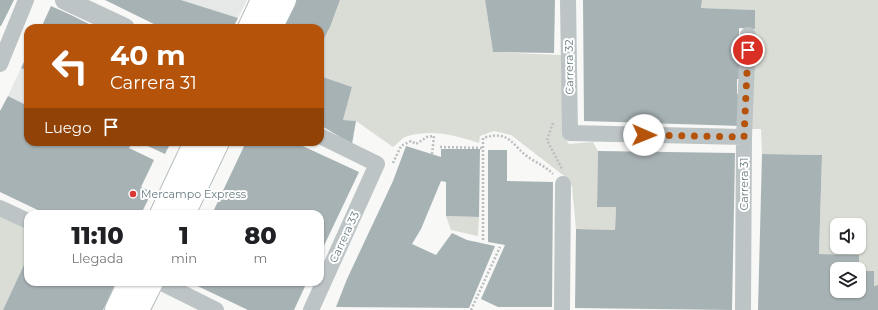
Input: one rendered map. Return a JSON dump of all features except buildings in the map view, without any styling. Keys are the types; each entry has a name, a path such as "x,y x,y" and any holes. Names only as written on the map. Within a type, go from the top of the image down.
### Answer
{"main road":[{"path":"251,24 262,0"},
{"path":"273,24 284,0"},
{"path":"164,210 194,146"},
{"path":"186,210 216,146"},
{"path":"116,310 127,286"},
{"path":"138,310 150,286"}],"street":[{"path":"0,64 26,0"},
{"path":"66,0 117,24"},
{"name":"Carrera 32","path":"568,0 570,133 744,137"},
{"name":"Carrera 31","path":"743,310 744,137 748,35"},
{"name":"Carrera 33","path":"324,138 378,164 324,282"},
{"path":"562,310 563,184"},
{"path":"0,208 24,219"},
{"path":"168,286 216,310"},
{"name":"Carrera 33","path":"311,310 322,286"}],"path":[{"path":"563,184 562,171 547,140 551,126 555,121 570,117"},
{"path":"483,240 482,138 494,135 507,138 530,159 548,168 563,184"},
{"path":"401,146 411,141 416,144 427,137 434,136 432,154"},
{"path":"440,147 483,148"},
{"path":"471,310 500,247"}],"shaded area":[{"path":"181,0 247,0 238,18"},
{"path":"340,0 485,0 493,52 561,55 564,137 569,144 593,142 598,151 597,207 616,207 615,230 576,229 572,186 568,179 511,135 494,131 480,136 479,143 444,134 426,133 408,136 393,147 356,121 343,120 352,87 324,77 324,38"},
{"path":"702,0 878,0 878,285 874,286 874,271 866,271 866,262 859,262 859,255 819,254 822,155 762,154 761,129 751,129 755,10 701,8"},
{"path":"21,68 24,69 24,104 8,96"},
{"path":"0,216 24,227 24,265 3,310 0,310"},
{"path":"446,216 479,217 478,236 451,230"}],"place":[{"name":"Mercampo Express","path":"133,194"}],"route":[{"path":"644,135 744,137 748,50"}]}
